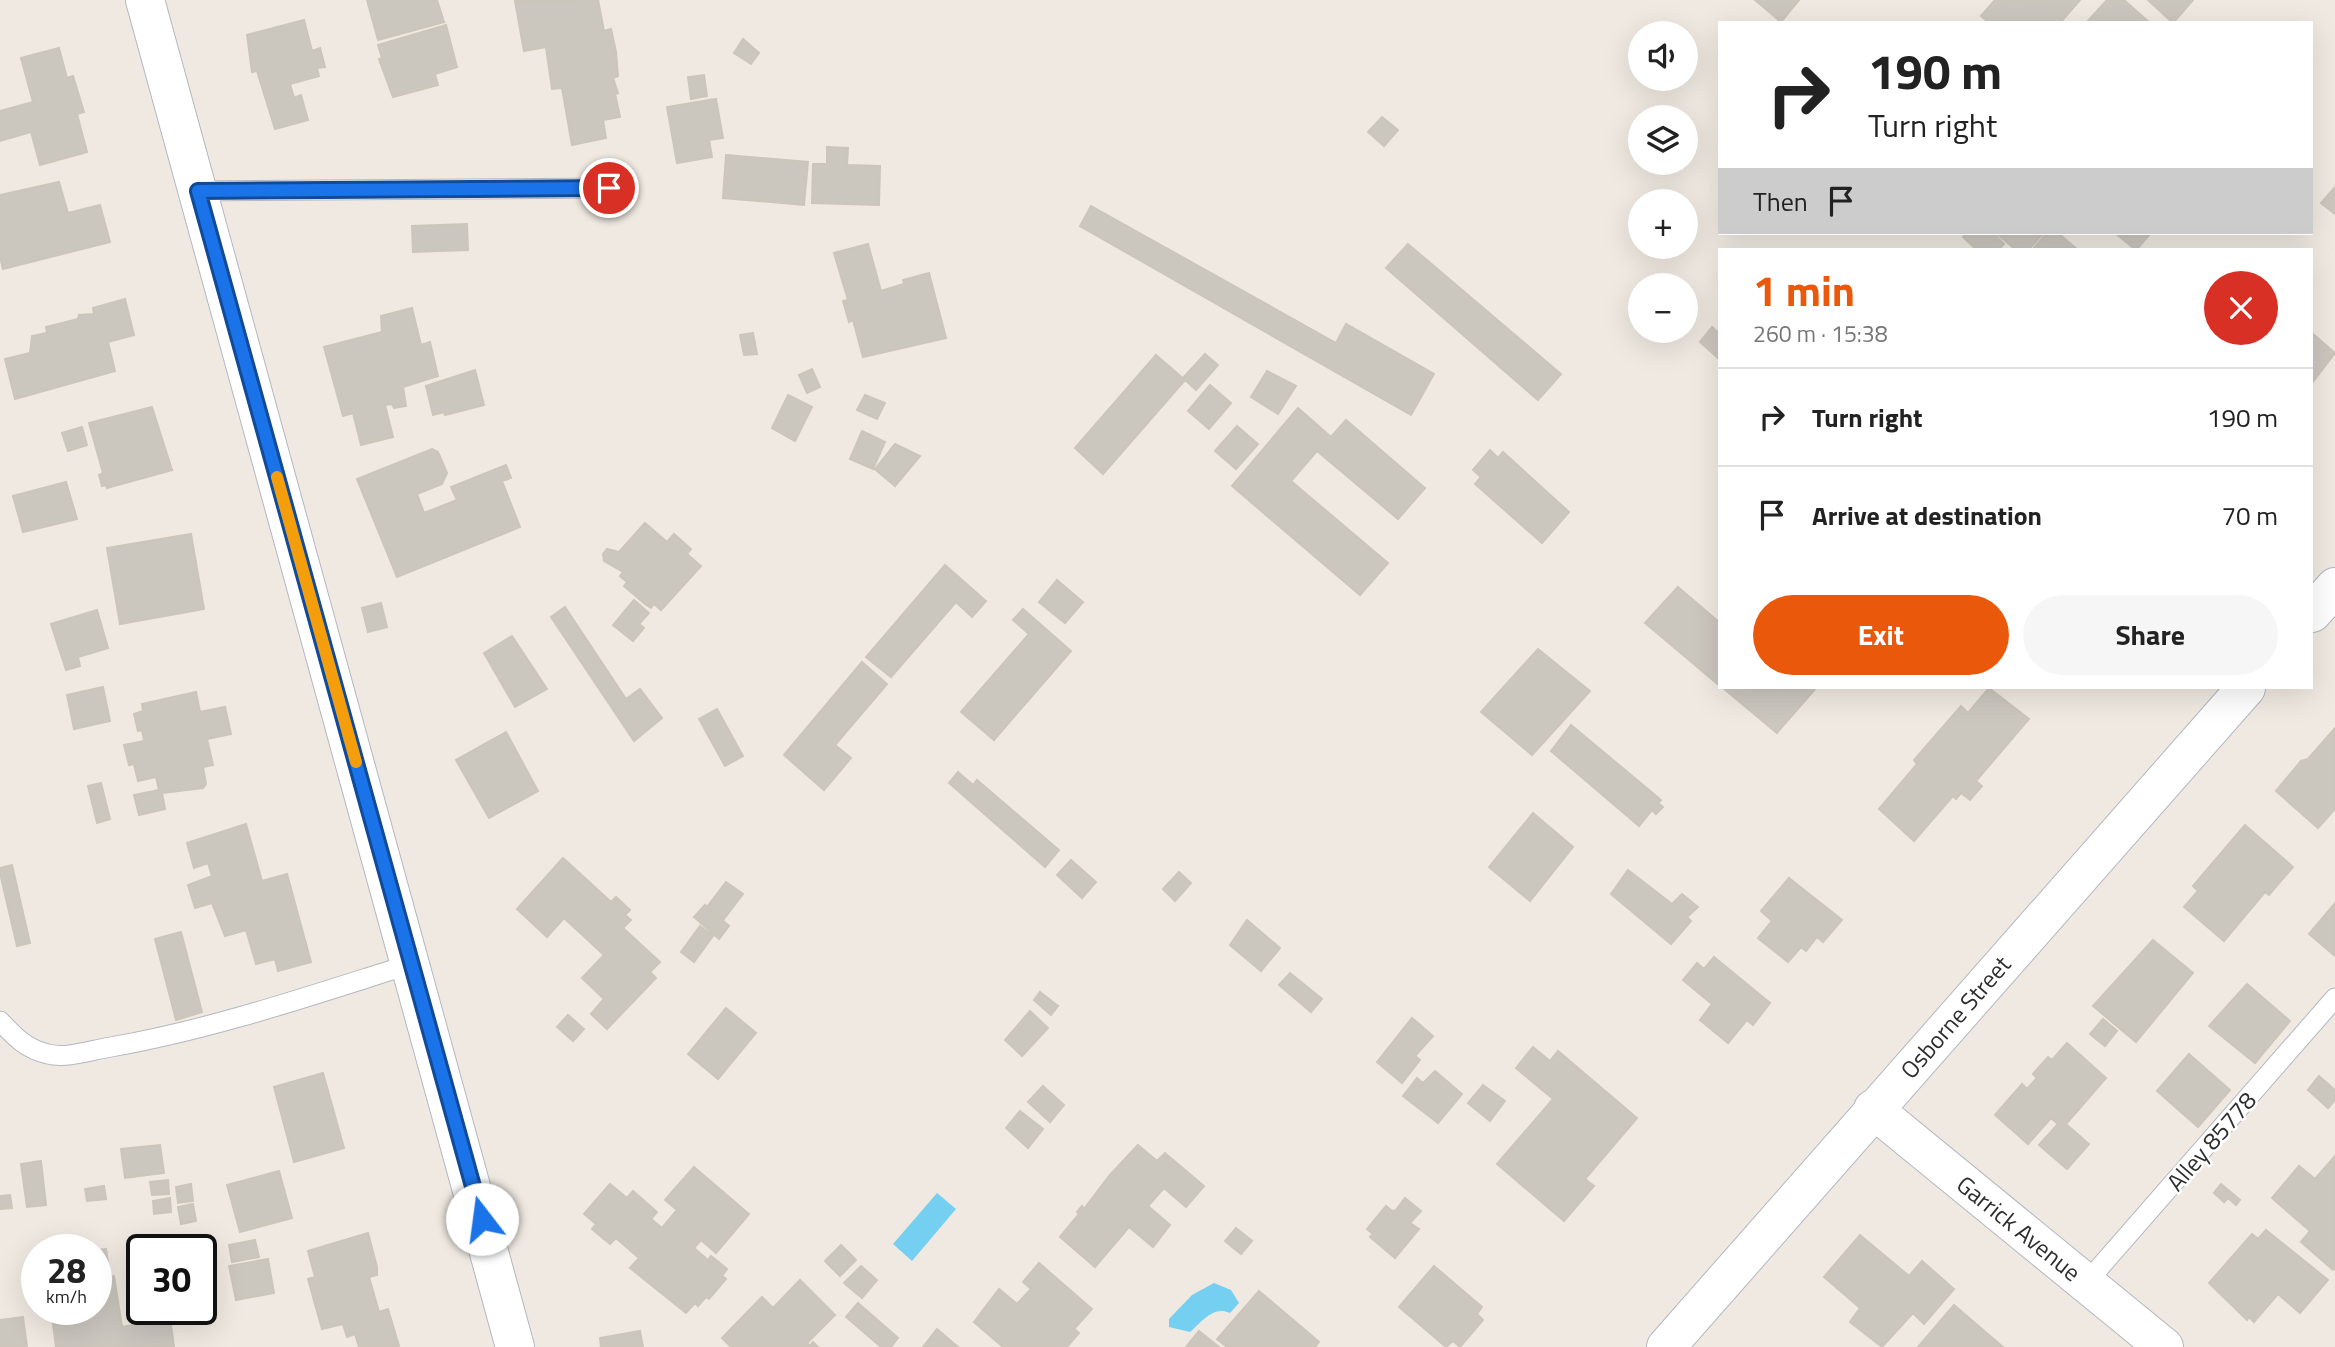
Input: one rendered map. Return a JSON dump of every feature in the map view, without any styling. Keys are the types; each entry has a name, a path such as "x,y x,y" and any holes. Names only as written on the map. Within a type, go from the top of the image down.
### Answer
{"street":[{"path":"145,0 515,1347"},
{"path":"2313,612 2335,587"},
{"name":"Osborne Street","path":"1666,1347 2245,689"},
{"name":"Garrick Avenue","path":"1873,1109 2164,1347"}],"lane":[{"path":"198,191 609,188"},
{"path":"1,1021 20,1044 50,1055 75,1054 167,1036 269,1009 411,964"},
{"name":"Alley 85778","path":"2086,1283 2335,998"}],"water":[{"path":"937,1193 956,1209 912,1261 893,1244"},
{"path":"1214,1283 1231,1290 1239,1303 1230,1313 1213,1313 1190,1332 1169,1327 1169,1319 1192,1295"}],"building":[{"path":"367,0 437,0 444,22 378,40"},
{"path":"598,0 604,31 611,29 616,52 618,76 613,78 618,93 615,94 620,117 603,120 606,138 572,145 562,88 552,89 546,47 524,51 515,1"},
{"path":"1755,0 1799,0 1780,21"},
{"path":"1995,0 2080,0 2062,21 1987,21 1981,16"},
{"path":"2107,0 2124,0 2148,21 2088,21"},
{"path":"2148,0 2193,0 2175,21 2171,21"},
{"path":"304,20 312,51 320,48 325,67 317,68 319,76 290,84 294,98 301,95 308,120 275,129 257,71 252,72 247,35"},
{"path":"446,25 457,67 435,74 438,85 393,97 379,59 382,58 378,45"},
{"path":"743,39 759,53 751,64 734,53"},
{"path":"59,48 67,78 73,76 84,112 77,114 87,152 40,165 31,132 0,141 0,111 33,102 21,58"},
{"path":"704,75 707,96 691,99 688,77"},
{"path":"716,99 723,138 709,140 712,157 677,163 667,107"},
{"path":"1382,117 1398,130 1384,146 1368,132"},
{"path":"827,147 848,148 847,165 880,166 879,205 812,203 813,164 827,164"},
{"path":"726,155 808,162 804,205 723,198"},
{"path":"59,182 68,213 100,205 110,242 3,269 0,257 0,195"},
{"path":"2335,187 2335,214 2321,203"},
{"path":"1091,206 1336,343 1346,324 1434,374 1411,415 1080,226"},
{"path":"467,224 468,250 413,252 412,226"},
{"path":"1995,235 2004,244 2000,248 1975,248 1963,237"},
{"path":"1998,235 2042,235 2030,248 2014,248"},
{"path":"2045,235 2060,235 2076,248 2034,248"},
{"path":"2117,235 2149,235 2138,248 2134,248"},
{"path":"868,244 881,291 904,284 903,280 929,273 946,338 863,357 853,320 849,322 843,301 848,300 834,253"},
{"path":"1408,244 1561,374 1538,400 1386,268"},
{"path":"125,299 134,335 108,342 115,371 15,399 5,359 30,353 32,336 47,333 46,327 78,319 79,315 94,314 93,308"},
{"path":"412,308 421,345 430,342 438,376 403,387 406,406 394,408 392,404 385,405 393,437 361,445 353,413 343,416 324,347 382,332 381,316"},
{"path":"1712,327 1718,332 1718,358 1700,342"},
{"path":"753,333 757,354 744,355 740,335"},
{"path":"2313,334 2335,353 2313,382"},
{"path":"1205,354 1218,365 1196,390 1183,378"},
{"path":"1156,355 1185,380 1103,474 1075,448"},
{"path":"812,369 820,387 807,393 799,375"},
{"path":"475,370 484,405 445,415 444,412 433,415 426,386"},
{"path":"1267,371 1296,386 1278,414 1251,397"},
{"path":"1210,385 1231,403 1209,429 1188,411"},
{"path":"788,395 812,407 795,441 772,428"},
{"path":"865,395 885,403 877,419 857,410"},
{"path":"152,407 172,470 107,488 106,485 102,486 99,475 103,473 89,423"},
{"path":"1298,408 1331,437 1346,420 1425,488 1398,519 1317,451 1291,481 1388,563 1360,595 1232,486"},
{"path":"1237,426 1258,444 1236,469 1215,451"},
{"path":"82,427 87,445 68,451 62,433"},
{"path":"862,431 885,442 873,469 850,459"},
{"path":"895,444 920,456 895,486 875,469"},
{"path":"432,449 438,452 447,473 442,484 417,494 424,513 457,500 451,487 506,465 511,478 502,481 520,527 397,577 357,479"},
{"path":"1490,450 1498,458 1503,452 1569,512 1542,543 1475,484 1481,477 1473,470"},
{"path":"66,482 77,519 23,532 13,496"},
{"path":"645,523 667,542 674,534 691,549 687,554 701,566 661,610 654,604 651,608 624,586 627,582 620,576 623,572 604,561 603,554 607,549 619,552"},
{"path":"191,534 204,609 120,624 107,548"},
{"path":"945,565 986,601 972,617 956,602 891,677 866,657"},
{"path":"1057,580 1083,602 1065,623 1039,602"},
{"path":"1678,587 1718,621 1718,684 1645,623"},
{"path":"634,600 649,613 639,624 644,628 633,641 613,625"},
{"path":"381,603 387,627 368,632 362,608"},
{"path":"565,607 626,699 640,689 662,718 634,741 551,617"},
{"path":"1023,609 1071,651 994,740 961,712 1029,634 1013,620"},
{"path":"97,610 108,648 78,657 80,666 66,670 51,624"},
{"path":"512,636 547,689 515,707 484,653"},
{"path":"1538,649 1590,691 1532,755 1481,712"},
{"path":"862,662 887,684 835,745 851,758 824,790 784,755"},
{"path":"103,687 110,721 74,729 67,695"},
{"path":"1724,689 1815,689 1777,733"},
{"path":"1990,689 2029,719 1976,781 1982,786 1970,800 1961,793 1956,799 1953,796 1914,841 1879,809 1917,764 1914,760 1961,706 1968,713"},
{"path":"196,692 200,712 225,707 231,734 207,739 213,765 203,767 206,784 203,788 162,793 165,809 139,815 134,795 159,790 156,777 138,781 134,764 129,765 124,745 144,741 142,730 138,731 134,714 143,711 142,704"},
{"path":"717,709 743,756 725,766 699,719"},
{"path":"1571,725 1661,800 1658,803 1663,807 1656,814 1652,810 1639,826 1551,751"},
{"path":"2335,728 2335,809 2318,828 2276,791 2301,761 2308,759"},
{"path":"506,732 538,791 489,818 456,760"},
{"path":"958,772 973,785 977,780 1059,850 1045,867 949,783"},
{"path":"101,783 110,819 97,823 88,786"},
{"path":"1533,813 1573,847 1530,901 1489,867"},
{"path":"246,824 262,881 287,874 311,962 278,971 275,959 256,964 246,930 225,936 212,903 195,908 188,885 212,876 208,863 194,868 187,843"},
{"path":"2245,825 2293,867 2269,895 2265,892 2224,941 2184,907 2198,891 2193,886"},
{"path":"563,858 611,902 616,897 630,910 625,915 631,920 623,928 660,962 650,972 656,978 607,1029 591,1014 604,999 582,978 604,955 564,918 547,937 517,909"},
{"path":"1071,860 1096,882 1082,898 1057,875"},
{"path":"12,865 30,943 17,946 0,873 0,868"},
{"path":"1628,870 1672,904 1682,894 1698,907 1687,917 1691,921 1671,944 1611,894"},
{"path":"1179,872 1191,883 1175,901 1163,889"},
{"path":"1789,878 1842,920 1823,942 1817,937 1806,951 1801,947 1788,962 1758,938 1772,921 1761,911"},
{"path":"726,882 743,894 724,919 707,907"},
{"path":"2335,903 2335,956 2309,934"},
{"path":"705,905 729,926 719,939 694,917"},
{"path":"1247,920 1280,948 1261,971 1230,945"},
{"path":"700,926 713,936 694,962 681,952"},
{"path":"181,932 202,1012 176,1020 155,939"},
{"path":"2153,940 2193,973 2136,1042 2093,1006"},
{"path":"1714,957 1770,1003 1753,1025 1747,1020 1728,1043 1700,1020 1712,1004 1683,980 1697,963 1704,969"},
{"path":"1290,973 1322,999 1311,1012 1279,985"},
{"path":"2247,984 2290,1021 2255,1063 2209,1026"},
{"path":"1040,992 1058,1006 1051,1015 1034,1000"},
{"path":"726,1008 756,1033 718,1079 688,1054"},
{"path":"1030,1011 1048,1028 1022,1056 1005,1040"},
{"path":"568,1015 584,1029 573,1041 557,1027"},
{"path":"1412,1018 1433,1036 1415,1056 1420,1060 1402,1083 1377,1062"},
{"path":"2103,1019 2117,1031 2105,1046 2090,1034"},
{"path":"2067,1043 2106,1078 2066,1124 2089,1144 2067,1169 2039,1145 2058,1124 2051,1118 2028,1144 1995,1115 2022,1084 2027,1089 2037,1078 2033,1074 2048,1057 2052,1060"},
{"path":"1533,1047 1550,1061 1558,1051 1637,1118 1585,1179 1594,1186 1564,1221 1497,1164 1553,1099 1516,1068"},
{"path":"2189,1054 2230,1090 2198,1127 2157,1091"},
{"path":"1435,1071 1462,1094 1438,1123 1403,1096 1417,1078 1423,1083"},
{"path":"323,1073 344,1148 294,1162 274,1087"},
{"path":"2319,1076 2335,1090 2335,1100 2328,1108 2308,1090"},
{"path":"1483,1085 1505,1101 1490,1121 1468,1103"},
{"path":"1043,1086 1064,1105 1050,1122 1028,1102"},
{"path":"1020,1111 1043,1129 1028,1148 1006,1128"},
{"path":"160,1145 164,1173 125,1178 121,1149"},
{"path":"1138,1145 1157,1161 1165,1153 1204,1186 1186,1207 1164,1188 1148,1206 1170,1225 1153,1247 1129,1227 1095,1267 1060,1237 1079,1214 1077,1212 1082,1206 1084,1209 1109,1176"},
{"path":"2335,1156 2333,1270 2301,1242 2310,1231 2272,1198 2299,1166 2315,1179"},
{"path":"41,1161 46,1205 27,1207 21,1164"},
{"path":"694,1167 749,1214 716,1253 701,1240 694,1248 708,1260 711,1256 727,1269 722,1276 726,1279 709,1299 706,1297 698,1306 695,1303 686,1313 630,1268 639,1258 616,1238 610,1244 592,1229 596,1224 584,1214 610,1184 627,1198 633,1191 657,1212 651,1219 662,1228 677,1210 665,1200"},
{"path":"279,1171 292,1218 240,1232 227,1185"},
{"path":"168,1180 169,1194 152,1195 150,1182"},
{"path":"191,1184 193,1201 178,1203 176,1187"},
{"path":"2221,1184 2240,1200 2236,1205 2228,1198 2224,1202 2214,1193"},
{"path":"104,1186 106,1199 87,1201 85,1189"},
{"path":"10,1195 12,1208 0,1209 0,1196"},
{"path":"170,1198 171,1212 154,1214 153,1201"},
{"path":"1405,1198 1421,1211 1410,1223 1419,1229 1395,1258 1370,1237 1373,1234 1367,1229 1386,1206 1392,1211 1396,1210"},
{"path":"193,1204 196,1221 181,1224 178,1207"},
{"path":"1236,1228 1252,1241 1241,1254 1225,1241"},
{"path":"2266,1230 2328,1280 2300,1313 2278,1294 2254,1322 2249,1317 2247,1320 2209,1283 2252,1234 2258,1239"},
{"path":"368,1233 377,1267 377,1275 369,1277 379,1312 388,1309 399,1346 359,1347 355,1334 347,1337 343,1324 322,1329 308,1279 315,1277 308,1251"},
{"path":"1860,1235 1909,1276 1922,1261 1954,1289 1924,1324 1913,1313 1882,1347 1850,1322 1860,1308 1824,1277"},
{"path":"255,1240 259,1257 232,1262 229,1245"},
{"path":"841,1245 856,1260 840,1276 825,1261"},
{"path":"268,1259 274,1293 236,1300 229,1266"},
{"path":"1039,1263 1092,1309 1074,1329 1079,1333 1067,1347 1003,1347 974,1322 999,1289 1017,1304 1031,1289 1023,1282"},
{"path":"861,1266 877,1280 862,1298 844,1283"},
{"path":"1434,1266 1482,1307 1477,1314 1483,1320 1460,1347 1453,1341 1446,1347 1399,1307"},
{"path":"114,1276 122,1327 171,1325 174,1347 56,1347 53,1325 112,1325"},
{"path":"800,1280 835,1315 807,1343 810,1346 813,1342 818,1347 731,1347 722,1338 762,1297 773,1308"},
{"path":"1259,1291 1319,1342 1315,1347 1227,1347 1217,1339"},
{"path":"858,1303 898,1338 891,1347 881,1347 846,1317"},
{"path":"1954,1305 2003,1347 1918,1347"},
{"path":"21,1317 27,1347 0,1347 0,1320"},
{"path":"937,1329 958,1347 923,1347"},
{"path":"640,1331 643,1347 601,1347 600,1338"},
{"path":"1199,1331 1219,1347 1186,1347"}],"slow traffic":[{"path":"277,477 356,762"}],"route":[{"path":"482,1219 198,191 609,188"}]}
